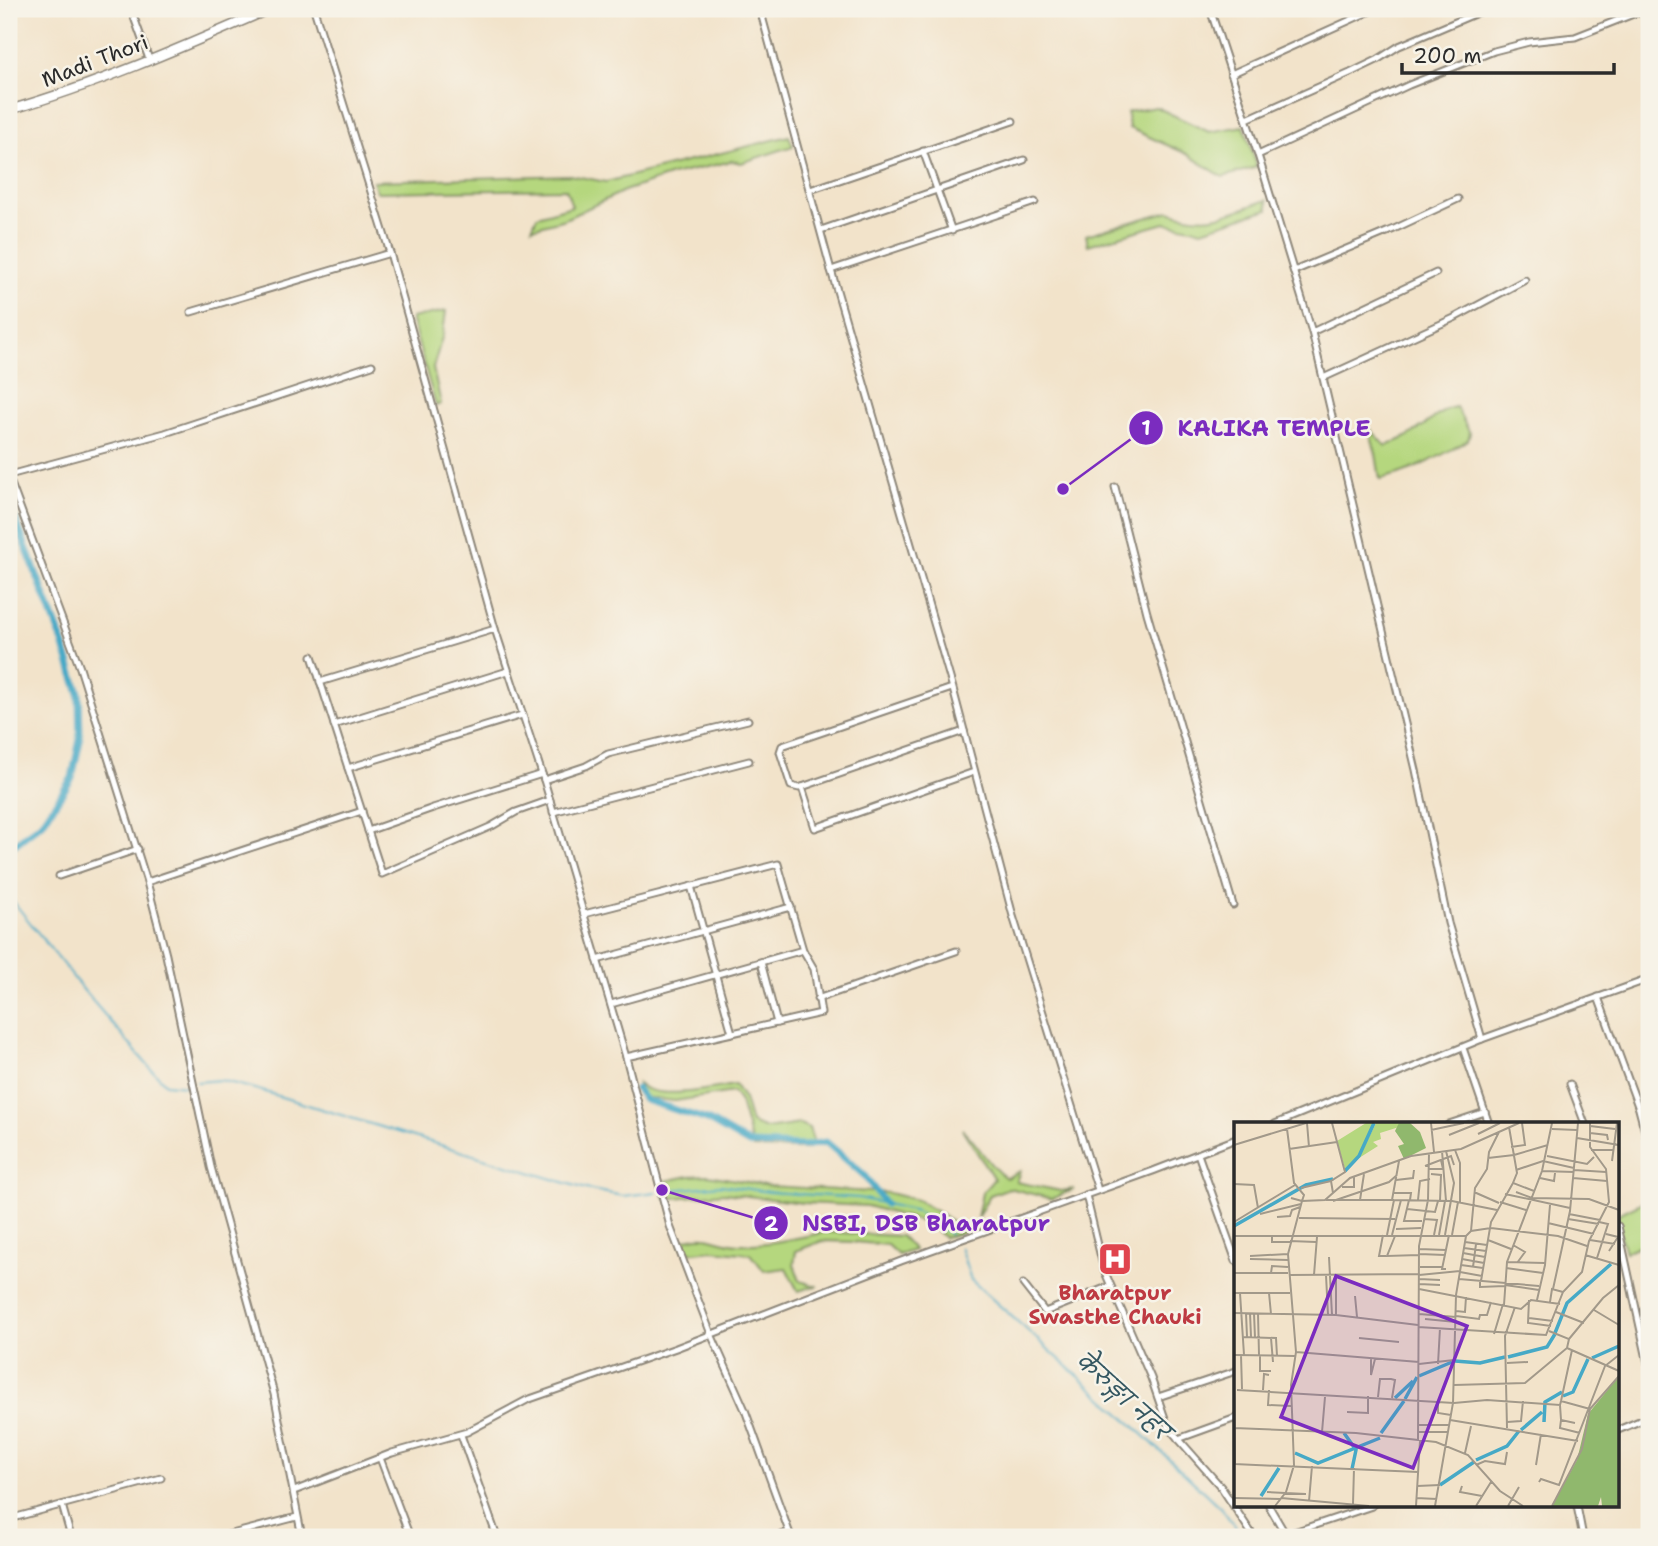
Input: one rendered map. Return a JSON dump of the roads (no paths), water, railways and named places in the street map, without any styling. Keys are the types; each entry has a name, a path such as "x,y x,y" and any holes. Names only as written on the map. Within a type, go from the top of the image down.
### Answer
{"main road":[{"name":"Madi Thori","path":"9,110 62,94 183,47 270,9"}],"street":[{"path":"131,9 149,59"},
{"path":"314,9 390,253 495,629 543,777 611,1004 670,1226 711,1334 745,1410 790,1534 775,1537"},
{"path":"760,9 831,270 964,731 1013,916 1098,1190"},
{"path":"1210,9 1247,119 1312,332 1427,815 1448,923 1482,1039"},
{"path":"1231,74 1374,9"},
{"path":"1247,119 1350,73 1399,46 1486,9"},
{"path":"1258,155 1409,85 1494,51 1529,42 1575,37 1646,9"},
{"path":"810,190 1013,121"},
{"path":"923,151 952,231"},
{"path":"821,230 1024,160"},
{"path":"1294,271 1458,199"},
{"path":"831,270 1035,202"},
{"path":"191,312 390,253"},
{"path":"1312,332 1436,273"},
{"path":"1323,378 1454,318 1525,279"},
{"path":"302,1537 274,1394 211,1167 166,955 138,849 80,668 9,476 165,432 372,365"},
{"path":"1115,487 1140,587 1233,905"},
{"path":"320,682 495,629"},
{"path":"312,656 382,874 492,826 516,812 550,800"},
{"path":"334,725 508,671"},
{"path":"952,688 782,746 780,752 791,786 802,787 964,731"},
{"path":"348,768 522,715"},
{"path":"368,831 433,807 586,766 608,754 748,720"},
{"path":"553,812 749,761"},
{"path":"802,787 814,828 974,772"},
{"path":"147,882 362,811"},
{"path":"59,876 138,849"},
{"path":"584,914 778,864 803,950 814,969 821,1013 626,1057"},
{"path":"691,886 732,1033"},
{"path":"597,960 791,907"},
{"path":"611,1004 803,950"},
{"path":"817,999 956,951"},
{"path":"761,962 777,1023"},
{"path":"1280,1122 1482,1039 1649,979"},
{"path":"1598,997 1639,1109 1649,1147"},
{"path":"1463,1048 1488,1122"},
{"path":"1570,1084 1584,1122"},
{"path":"1455,1122 1485,1112"},
{"path":"295,1491 380,1458 461,1435 527,1401 1234,1140"},
{"path":"1198,1154 1234,1255"},
{"path":"1086,1195 1110,1286 1158,1397 1168,1427 1221,1487 1234,1507"},
{"path":"1620,1235 1649,1368"},
{"path":"1023,1284 1045,1312 1110,1286"},
{"path":"1158,1397 1234,1372"},
{"path":"1620,1429 1649,1418"},
{"path":"1178,1439 1234,1419"},
{"path":"461,1435 497,1537"},
{"path":"380,1458 410,1537"},
{"path":"9,1519 161,1478"},
{"path":"62,1505 71,1537"},
{"path":"1235,1508 1254,1537"},
{"path":"1270,1508 1282,1536 1367,1508"},
{"path":"1577,1508 1583,1537"},
{"path":"220,1537 297,1517"},
{"path":"428,1537 436,1537"}],"waterway":[{"path":"9,503 63,643 79,693 80,740 72,778 43,822 9,849"},
{"path":"9,896 149,1067 166,1084 187,1086"},
{"path":"197,1082 220,1080 255,1089 586,1189 623,1196 657,1192"},
{"path":"637,1089 645,1100 707,1120 749,1144 804,1146 826,1142 863,1174 885,1204"},
{"path":"671,1190 721,1185 770,1192 859,1198 917,1211 950,1234"},
{"name":"केरुङ्गा नहर","path":"960,1247 971,1280 1133,1425 1223,1510 1242,1537"}],"place":[{"name":"KALIKA TEMPLE","path":"1063,489"},
{"name":"NSBI, DSB Bharatpur","path":"662,1190"},
{"name":"Bharatpur Swasthe Chauki","path":"1115,1259"}]}
